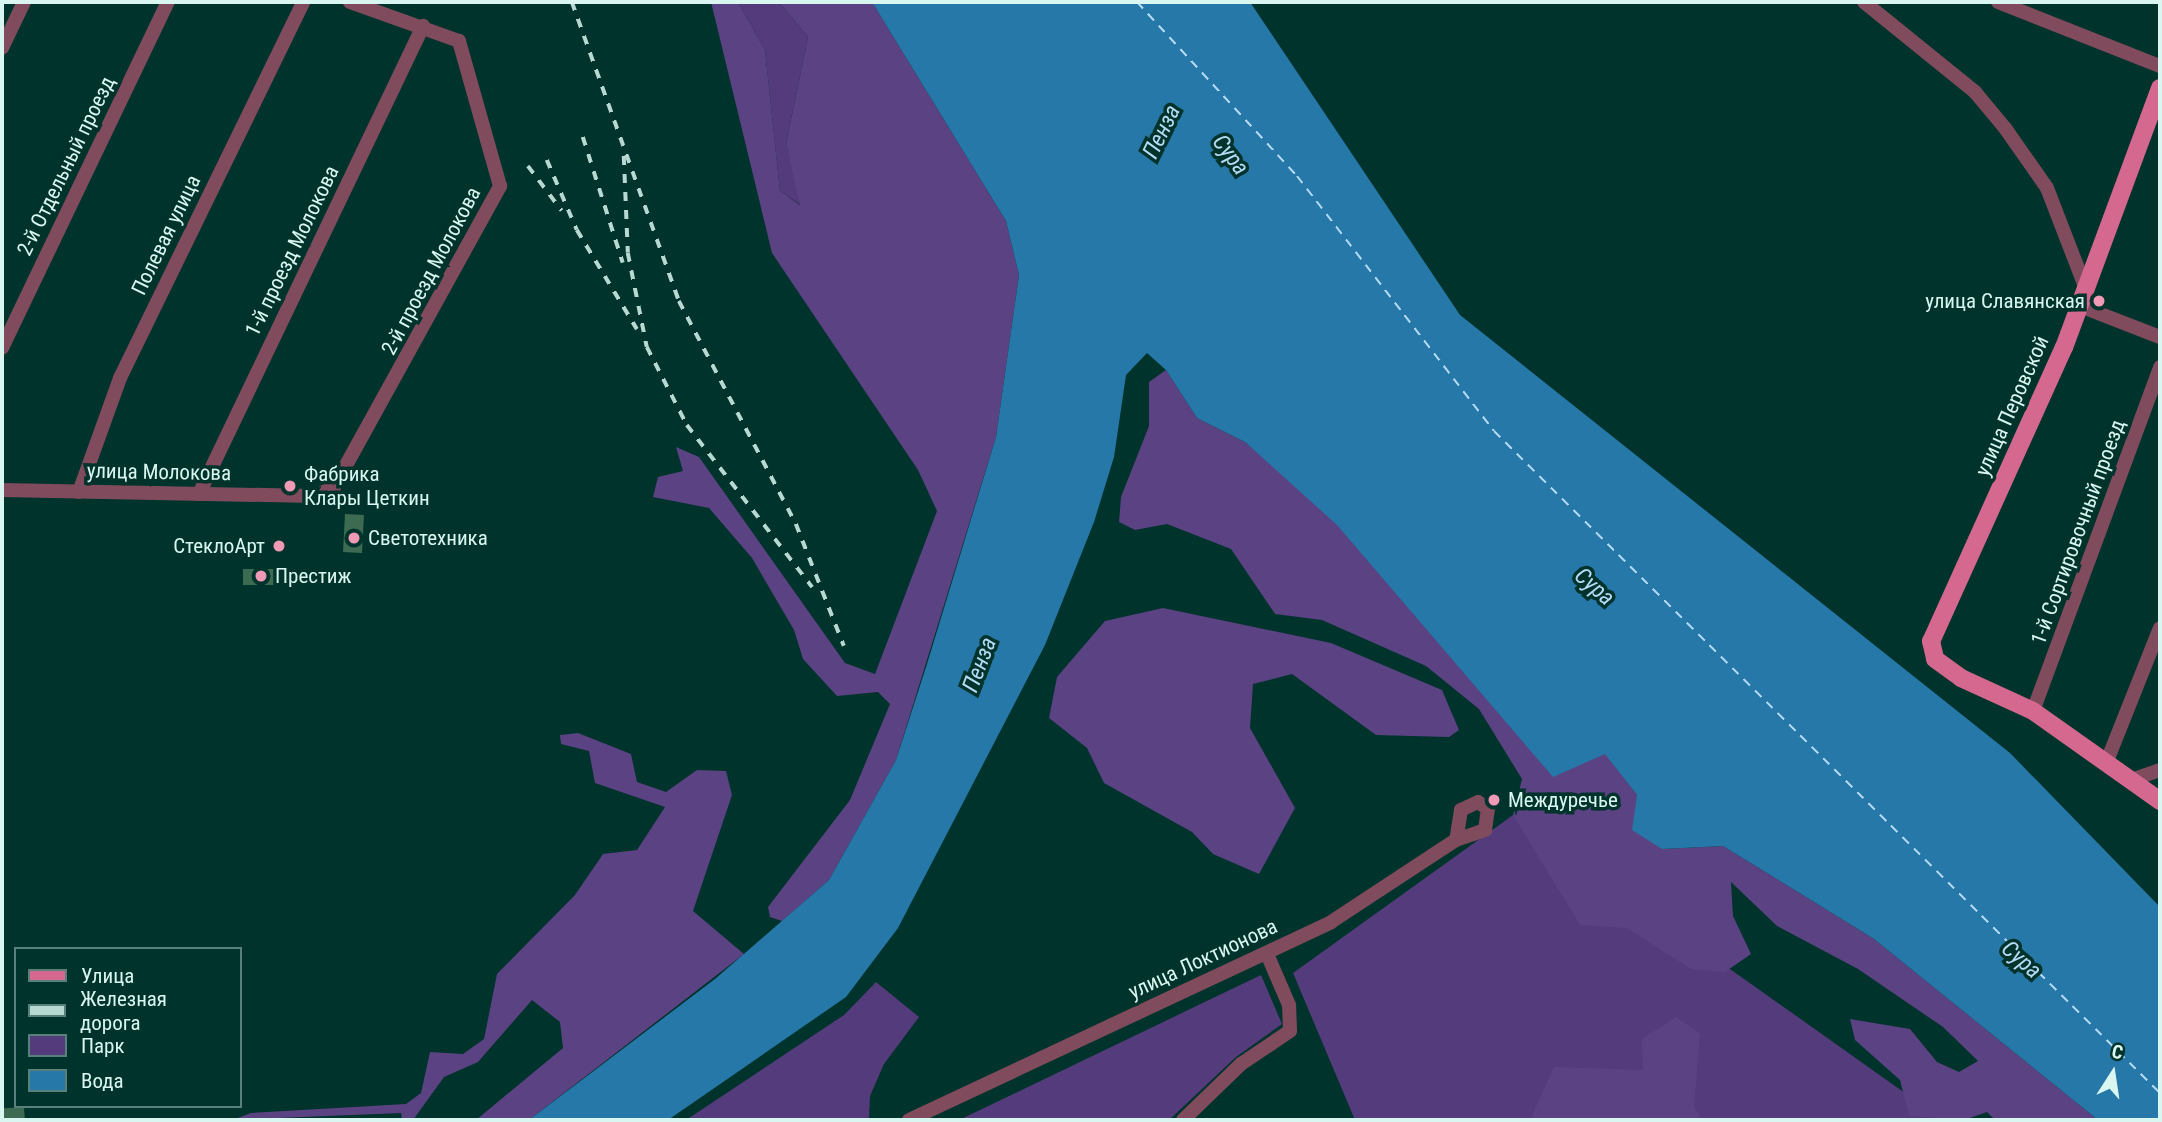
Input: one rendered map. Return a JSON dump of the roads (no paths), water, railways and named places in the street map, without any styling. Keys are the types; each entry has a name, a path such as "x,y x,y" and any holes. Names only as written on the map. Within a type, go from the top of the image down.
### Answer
{"main road":[{"name":"улица Перовской","path":"2034,711 1935,659 1934,622 2023,443 2080,306 2160,88"},
{"path":"2034,711 2160,801"}],"street":[{"path":"2,48 24,2"},
{"name":"2-й Отдельный проезд","path":"2,348 168,2"},
{"name":"Полевая улица","path":"79,492 115,388 303,2"},
{"path":"349,2 423,26"},
{"path":"1864,2 1975,92 2006,128 2047,188 2086,289"},
{"path":"1998,2 2160,66"},
{"name":"2-й проезд Молокова","path":"315,496 334,487 500,186 458,41 423,26"},
{"name":"1-й проезд Молокова","path":"199,494 423,26"},
{"path":"2080,306 2160,337"},
{"name":"1-й Сортировочный проезд","path":"2034,711 2160,367"},
{"name":"улица Молокова","path":"2,490 315,496"},
{"path":"2107,761 2160,628"},
{"path":"2131,780 2160,770"},
{"name":"улица Локтионова","path":"909,1120 1331,922 1456,840 1485,830 1488,809 1478,802 1461,810 1456,840"},
{"path":"1183,1120 1241,1064 1290,1031 1289,1005 1266,954"}],"water":[{"path":"872,2 1250,2 1460,315 2010,753 2160,907 2160,1120 2098,1120 1874,939 1723,846 1662,849 1632,830 1637,795 1605,754 1553,777 1337,525 1245,442 1197,418 1166,370 1147,353 1126,375 1114,457 1094,522 1045,645 898,928 846,997 668,1120 529,1120 715,979 829,880 896,760 927,664 996,437 1019,275 1006,221"}],"railway":[{"path":"572,2 679,301 796,524 844,646"},
{"path":"583,137 623,263"},
{"path":"624,156 628,253 647,347 687,425 812,587"},
{"path":"547,160 577,230 637,329"},
{"path":"528,166 562,211"}],"place":[{"name":"улица Славянская","path":"2099,301"},
{"name":"Фабрика Клары Цеткин","path":"290,486"},
{"name":"Светотехника","path":"354,538"},
{"name":"СтеклоАрт","path":"279,546"},
{"name":"Престиж","path":"261,576"},
{"name":"Междуречье","path":"1494,800"}],"water label":[{"name":"Пенза","path":"1162,132"},
{"name":"Сура","path":"1230,155"},
{"name":"Сура","path":"1594,587"},
{"name":"Пенза","path":"980,665"},
{"name":"Сура","path":"2021,960"}]}
